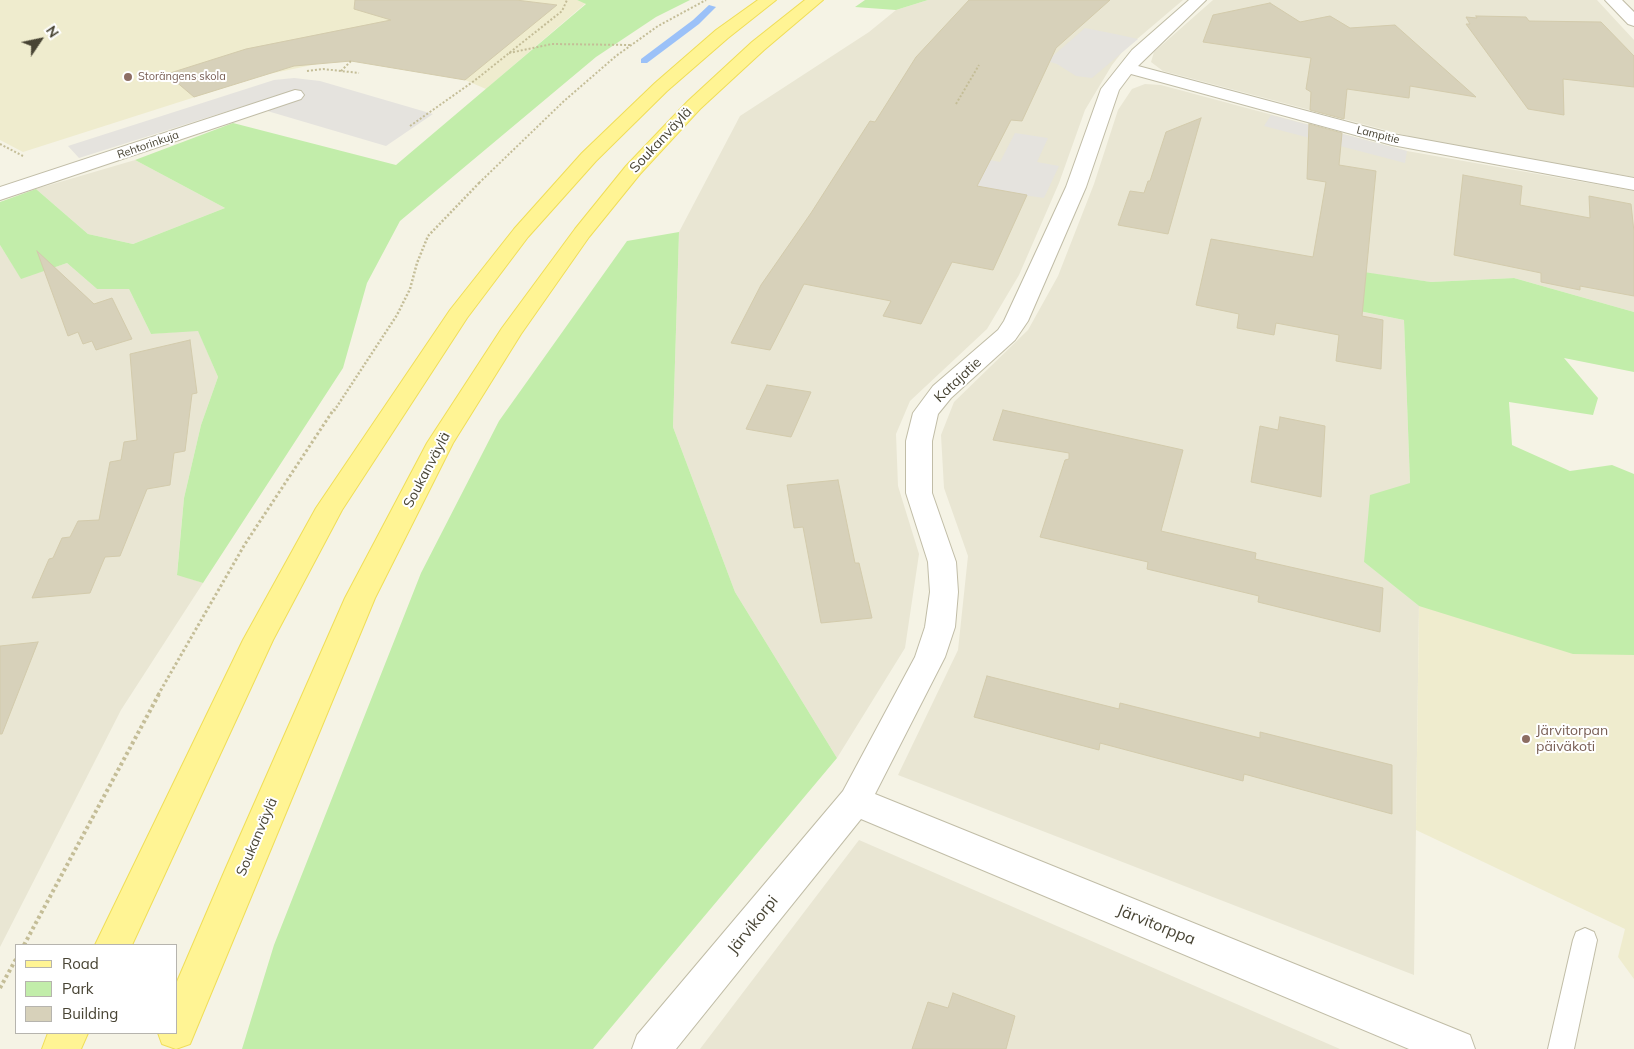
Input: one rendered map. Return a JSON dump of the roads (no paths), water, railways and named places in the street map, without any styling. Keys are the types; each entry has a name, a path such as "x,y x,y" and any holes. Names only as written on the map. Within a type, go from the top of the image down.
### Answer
{"main road":[{"path":"112,944 262,632 330,508 374,438 458,315 521,233 595,151 661,86 722,34 768,0"},
{"name":"Soukanväylä","path":"178,1026 247,860 360,598 440,443 510,333 582,233 633,170 694,105 758,46 815,0"},
{"path":"61,1049 68,1034"},
{"name":"Soukanväylä","path":"168,1049 175,1034"}],"street":[{"name":"Katajatie","path":"855,800 930,657 940,627 944,592 942,562 919,493 919,441 926,413 942,392 986,354 1007,334 1016,322 1076,187 1110,89 1138,54 1198,0"},
{"path":"1613,0 1632,17"},
{"name":"Lampitie","path":"1126,68 1392,139 1634,184"},
{"name":"Rehtorinkuja","path":"0,194 295,95"},
{"name":"Järvikorpi","path":"651,1049 855,800"},
{"name":"Järvitorppa","path":"855,800 1456,1049"}],"lane":[{"path":"1561,1049 1585,940"}],"waterway":[{"path":"644,61 696,22 712,7"}],"place":[{"name":"Storängens skola","path":"128,77"},
{"name":"Järvitorpan päiväkoti","path":"1526,739"}]}
